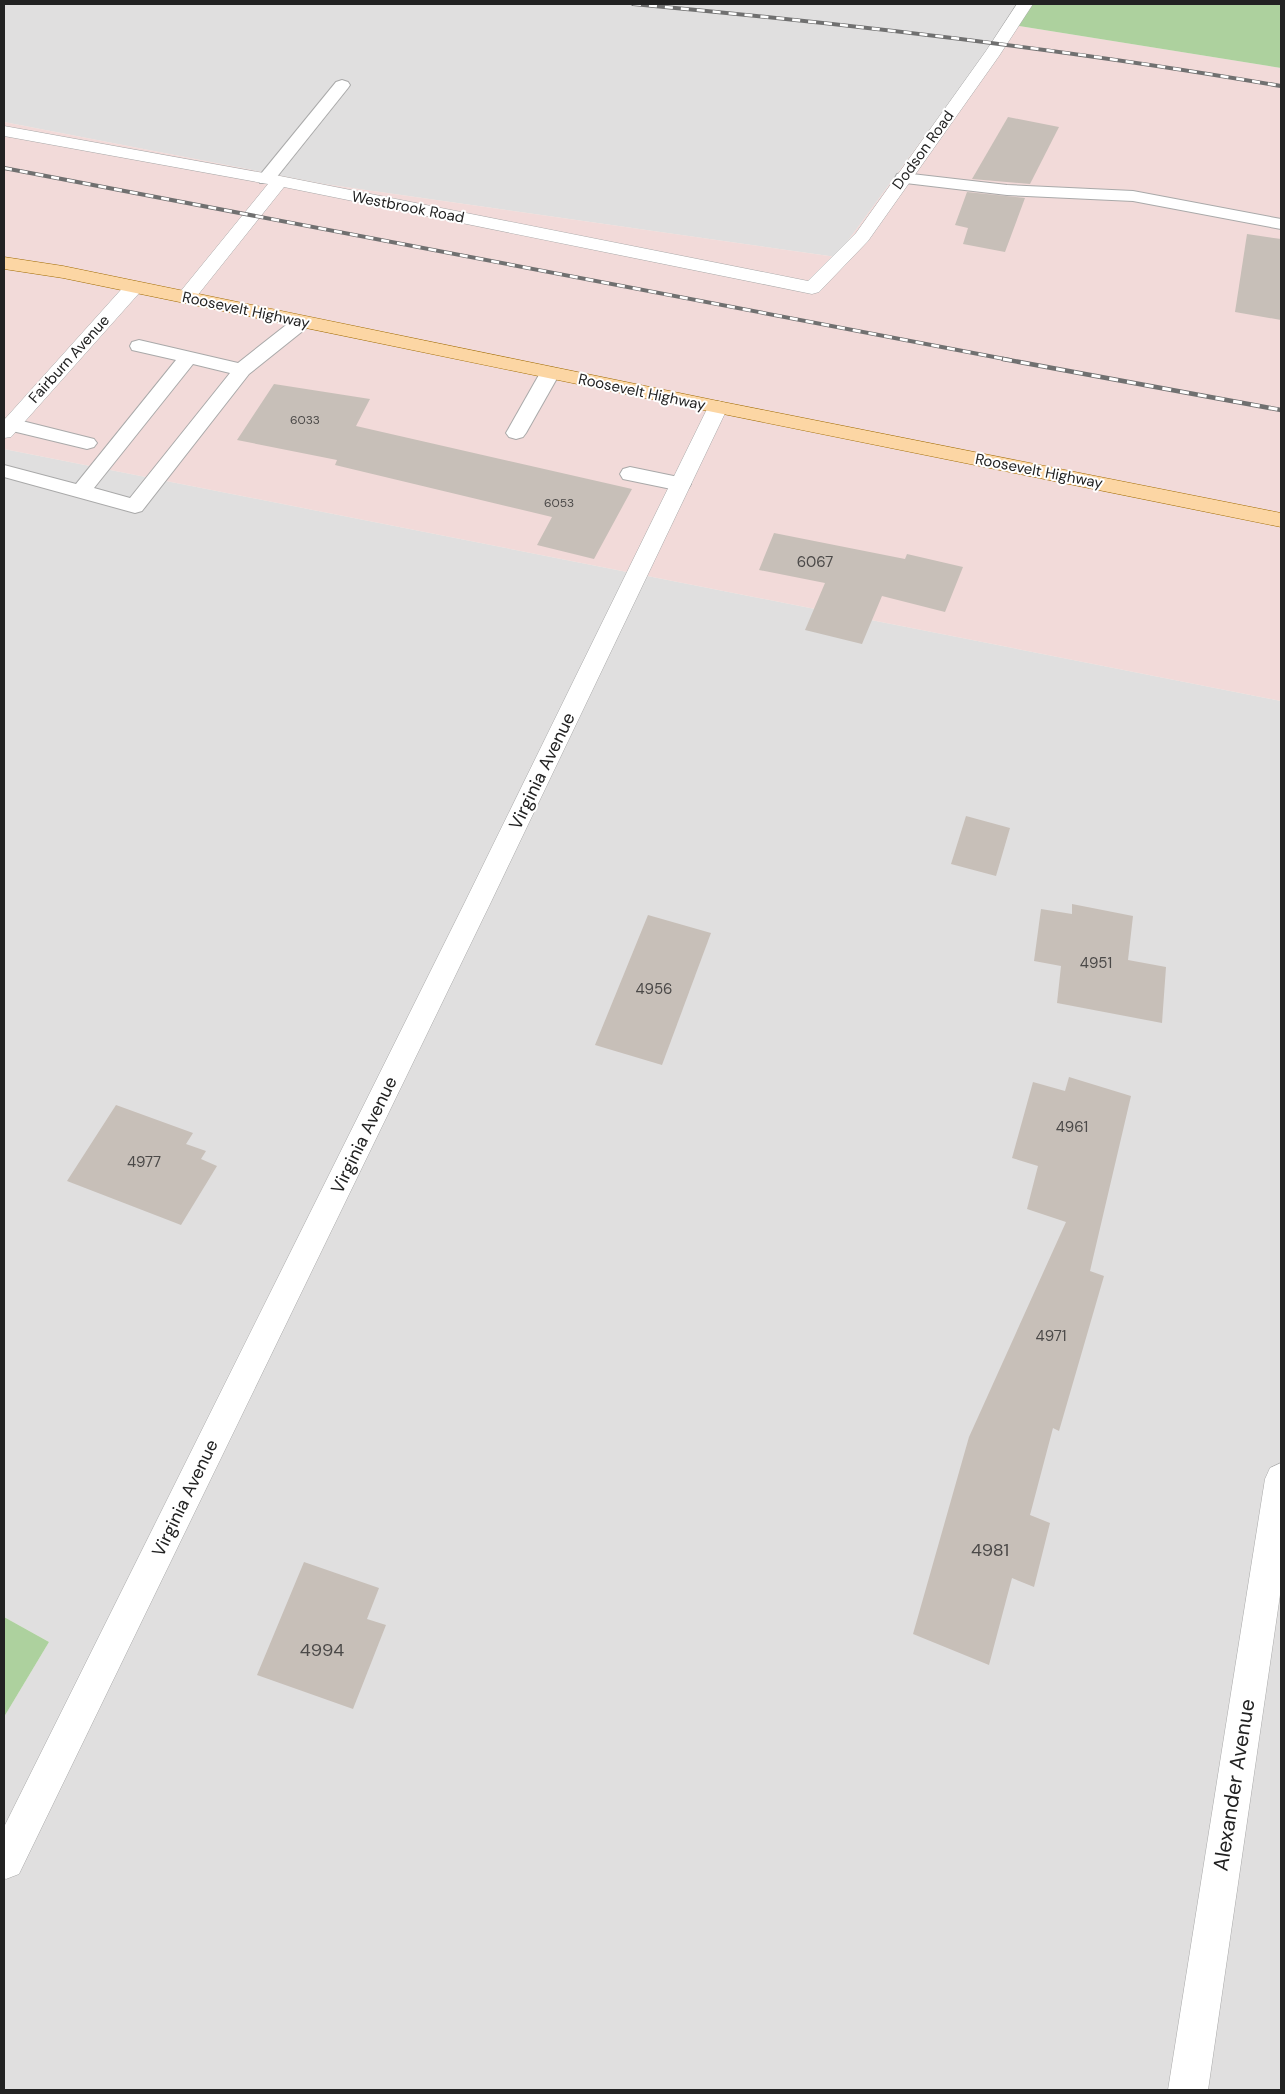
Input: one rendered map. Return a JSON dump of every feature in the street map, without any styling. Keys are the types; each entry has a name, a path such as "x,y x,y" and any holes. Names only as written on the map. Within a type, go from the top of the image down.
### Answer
{"main road":[{"name":"Roosevelt Highway","path":"4,263 186,297 550,373 1281,520"}],"street":[{"name":"Dodson Road","path":"812,288 862,237 993,53 1025,4"},
{"name":"Westbrook Road","path":"4,131 273,180 812,288"},
{"path":"186,297 273,180"},
{"name":"Fairburn Avenue","path":"7,428 134,287"},
{"name":"Virginia Avenue","path":"6,1861 496,866 718,407"},
{"name":"Alexander Avenue","path":"1188,2090 1281,1479"}],"lane":[{"path":"273,180 342,85"},
{"path":"903,178 1007,190 1133,196 1281,224"},
{"path":"4,471 82,490 135,506 242,370 302,322"},
{"path":"139,346 242,370"},
{"path":"82,490 188,358"},
{"path":"516,433 550,373"},
{"path":"7,428 87,443"},
{"path":"630,474 682,484"}],"shaded area":[{"path":"4,4 1017,4 1007,24 836,257 324,184 4,122"},
{"path":"1007,24 1281,68 1281,701 4,449 4,122 324,184 836,257"},
{"path":"4,449 1281,701 1281,2090 4,2090 4,1717 49,1642 4,1617"}],"green space":[{"path":"1017,4 1281,4 1281,68 1007,24"},
{"path":"4,1617 49,1642 4,1717"}],"building":[{"path":"1008,117 1059,127 1030,184 972,179"},
{"path":"967,192 1025,198 1005,252 963,244 968,228 955,225"},
{"path":"1247,234 1281,239 1281,320 1235,312"},
{"path":"274,384 370,399 356,426 632,489 594,559 537,545 552,517 335,465 337,460 237,440"},
{"path":"774,533 905,559 907,554 963,567 945,612 882,596 862,644 805,630 825,583 759,570"},
{"path":"966,816 1010,828 996,876 951,864"},
{"path":"1072,904 1133,916 1128,960 1166,967 1162,1023 1057,1003 1061,966 1034,961 1041,909 1072,914"},
{"path":"648,915 711,933 662,1065 595,1045"},
{"path":"1069,1077 1131,1096 1090,1271 1104,1276 1059,1431 1053,1428 1030,1515 1050,1523 1034,1587 1012,1578 989,1665 913,1634 969,1437 1066,1222 1027,1209 1038,1166 1012,1158 1033,1082 1065,1091"},
{"path":"116,1105 193,1133 186,1144 206,1151 201,1159 217,1166 181,1225 67,1181"},
{"path":"304,1562 379,1588 367,1619 386,1625 353,1709 257,1675"}],"railway":[{"path":"633,4 796,20 1039,49 1281,86"},
{"path":"4,168 1010,360"},
{"path":"1003,359 1281,410"}]}
